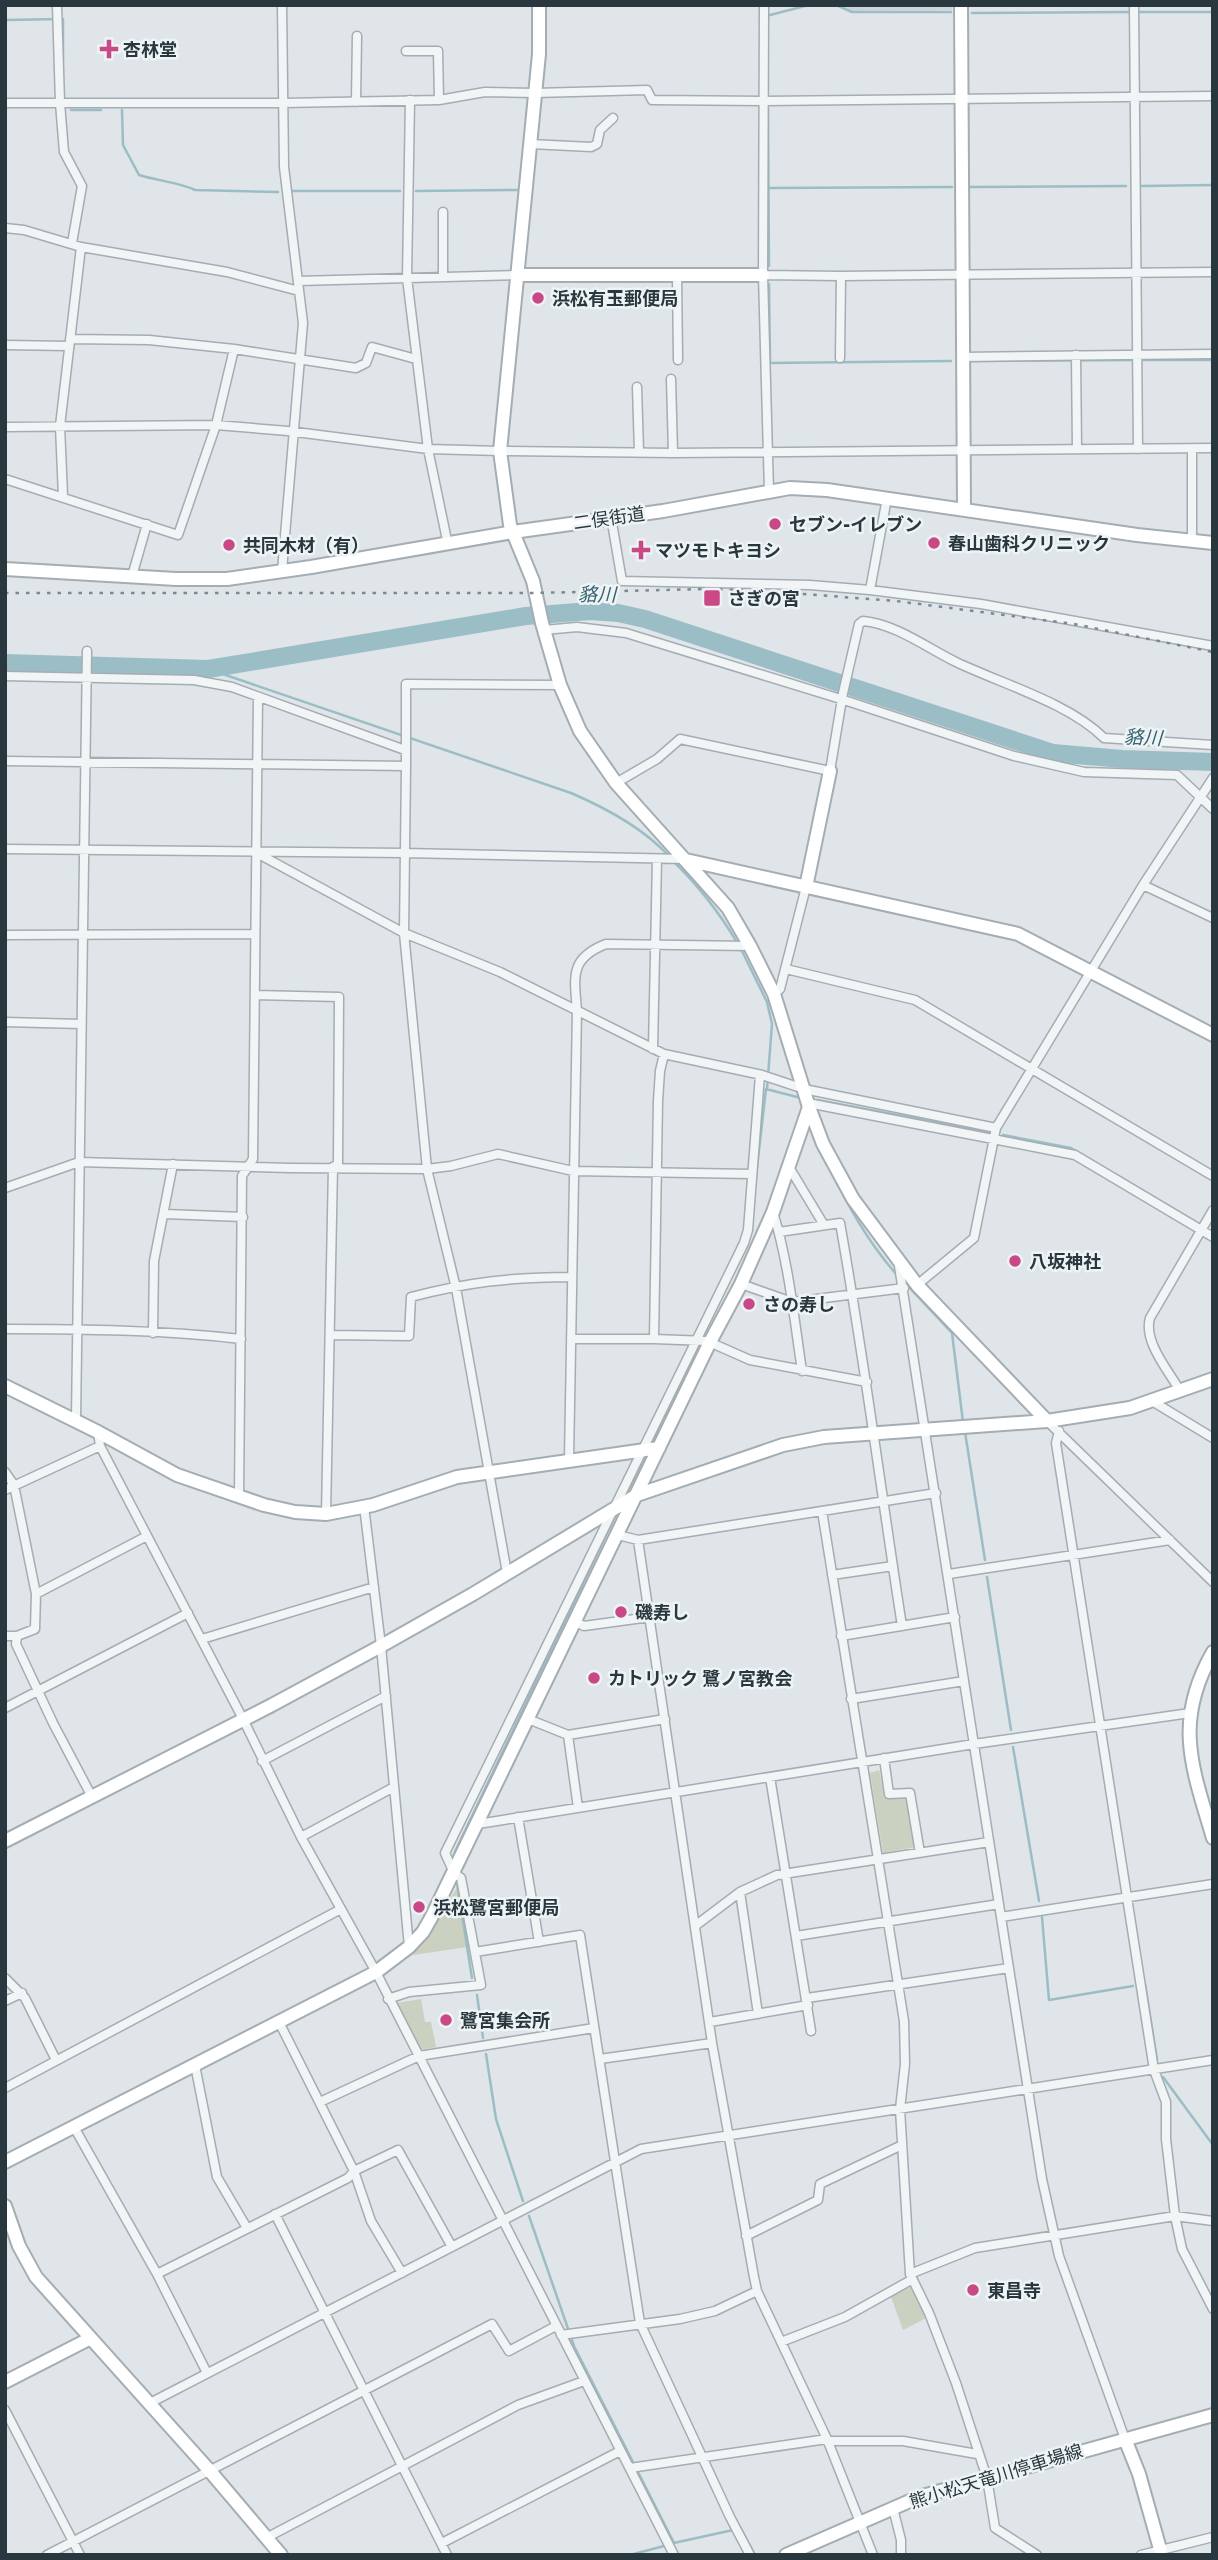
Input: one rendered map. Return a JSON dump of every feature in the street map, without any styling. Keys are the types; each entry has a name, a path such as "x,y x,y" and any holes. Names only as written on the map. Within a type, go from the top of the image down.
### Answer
{"street":[{"path":"57,5 64,152 82,186 60,426 63,496"},
{"path":"282,5 286,190 303,323 282,571"},
{"path":"539,5 539,54 500,451 510,525 529,569 560,685 580,731 616,783 728,908 742,946 774,994 823,1144 839,1175 899,1264 1046,1421 1213,1581"},
{"path":"764,5 763,275 769,492"},
{"path":"961,5 964,508"},
{"path":"1134,5 1138,449"},
{"path":"356,102 357,36"},
{"path":"406,51 438,51 439,100"},
{"path":"5,103 356,102 439,100 485,92 647,90 652,100 1213,96"},
{"path":"410,100 407,278 428,449 448,545"},
{"path":"530,144 591,148 597,144 600,130 613,118"},
{"path":"443,212 443,276"},
{"path":"5,228 76,245 226,272 299,291"},
{"path":"298,281 517,275 841,276 1213,272"},
{"path":"677,275 678,360"},
{"path":"841,276 841,358"},
{"path":"5,345 149,340 234,349 359,368 365,365 371,348 374,347 416,359"},
{"path":"5,479 178,535 216,425 234,349"},
{"path":"963,356 1213,354"},
{"path":"1076,356 1077,449"},
{"path":"671,379 673,453"},
{"path":"637,387 639,452"},
{"path":"5,427 216,425 428,449 500,451 673,453 1213,449"},
{"path":"1192,449 1192,540"},
{"name":"二俣街道","path":"5,569 218,580 448,545 513,532 663,511 790,488 827,490 1137,535 1213,543"},
{"path":"870,590 887,498"},
{"path":"611,517 622,581 810,585 870,590 981,604 1213,646"},
{"path":"132,576 146,524"},
{"path":"774,994 780,989 786,969 806,887 859,624 863,621 872,621 1089,723 1104,738 1213,745"},
{"path":"543,627 576,627 626,634 844,696 1014,756 1084,772 1177,775 1213,809"},
{"path":"76,1420 87,651"},
{"path":"5,676 194,680 232,687 405,747"},
{"path":"507,1573 455,1286 426,1169 404,933 405,684 560,685"},
{"path":"239,1496 242,1176 253,1159 258,697"},
{"path":"616,783 657,759 680,739 830,771"},
{"path":"5,761 406,766"},
{"path":"918,1285 974,1238 995,1133 1090,970 1213,778"},
{"path":"5,849 682,859 1018,934 1213,1035"},
{"path":"255,852 404,933 500,972 664,1054 774,1079 807,1100 995,1133 1075,1155 1213,1237"},
{"path":"653,1049 660,859"},
{"path":"1143,885 1167,899 1213,918"},
{"path":"5,935 254,934"},
{"path":"569,1460 576,969 580,959 606,944 742,946"},
{"path":"786,969 915,1000 1213,1176"},
{"path":"256,995 339,997 338,1164 333,1167"},
{"path":"5,1022 81,1024"},
{"path":"654,1339 660,1070 664,1054"},
{"path":"388,1999 409,1992 481,1985 456,1871 444,1853 538,1657 615,1509 651,1449 744,1243 748,1230 761,1075"},
{"path":"807,1100 995,1133"},
{"path":"702,1341 741,1284 773,1212 789,1167 807,1100"},
{"path":"5,1188 79,1162 426,1169 451,1166 498,1154 573,1171 752,1174"},
{"path":"153,1333 154,1261 173,1164"},
{"path":"326,1514 333,1167"},
{"path":"789,1167 824,1225"},
{"path":"1180,1391 1152,1342 1148,1325 1213,1210"},
{"path":"773,1212 792,1302 802,1371"},
{"path":"164,1214 243,1217"},
{"path":"779,1232 840,1223 867,1382 902,1626"},
{"path":"899,1264 1042,2179 1059,2256 1139,2474 1161,2552"},
{"path":"330,1335 409,1336 411,1297 455,1286 518,1277 572,1278"},
{"path":"741,1284 792,1302 904,1287"},
{"path":"5,1329 77,1329 241,1339"},
{"path":"571,1339 702,1341 750,1360 867,1382"},
{"path":"5,1841 381,1646 634,1497 783,1445 824,1437 1046,1421 1130,1408 1213,1379"},
{"path":"5,1386 76,1420 177,1475 295,1513 326,1514 364,1506 457,1477 651,1449"},
{"path":"1152,1401 1213,1438"},
{"path":"1059,1431 1056,1443 1154,2070 1166,2102 1166,2138 1175,2216 1182,2249 1213,2309"},
{"path":"98,1432 100,1446 202,1639 262,1761 376,1972 620,2451 633,2467 674,2555"},
{"path":"9,1488 100,1446"},
{"path":"5,2162 376,1972 409,1947 423,1932 456,1871 618,1535 651,1449"},
{"path":"5,1472 36,1594 35,1629 17,1636 5,1636"},
{"path":"618,1535 638,1540 936,1493"},
{"path":"364,1506 381,1646 409,1947"},
{"path":"822,1511 905,2039 900,2109 911,2277 929,2313 987,2478 995,2528 1037,2555"},
{"path":"36,1594 147,1536"},
{"path":"638,1540 712,2043 757,2291 827,2440 873,2555"},
{"path":"949,1574 1170,1540"},
{"path":"832,1575 893,1566"},
{"path":"202,1639 374,1587"},
{"path":"5,1708 188,1613"},
{"path":"575,1622 584,1626 650,1617"},
{"path":"841,1636 955,1617"},
{"path":"17,1636 16,1644 38,1691 92,1796"},
{"path":"1213,1652 1194,1690 1188,1730 1191,1756 1213,1838"},
{"path":"851,1699 964,1681"},
{"path":"262,1761 386,1696"},
{"path":"478,1824 884,1758 1190,1713"},
{"path":"528,1719 568,1735 665,1719"},
{"path":"568,1735 578,1808"},
{"path":"884,1758 889,1794 910,1793 920,1853"},
{"path":"770,1777 811,2031"},
{"path":"302,1837 394,1787"},
{"path":"518,1817 539,1942"},
{"path":"695,1926 740,1892 777,1875 989,1842"},
{"path":"1001,1917 1213,1884"},
{"path":"740,1892 758,2014"},
{"path":"796,1936 999,1904"},
{"path":"5,2088 341,1909"},
{"path":"475,1952 580,1936 640,2323 750,2555"},
{"path":"710,2022 896,1984 1009,1968"},
{"path":"5,1978 22,1993 56,2060"},
{"path":"5,2001 22,1993"},
{"path":"279,2022 354,2171 371,2221 402,2273"},
{"path":"320,2102 419,2056 594,2028"},
{"path":"600,2059 712,2043"},
{"path":"150,2403 641,2149 1213,2060"},
{"path":"195,2065 217,2177 247,2228"},
{"path":"74,2127 207,2372"},
{"path":"746,2236 818,2200 820,2184 902,2145"},
{"path":"156,2274 348,2178 354,2171 398,2150 452,2247"},
{"path":"5,2206 19,2246 36,2277 89,2339 150,2403 281,2555"},
{"path":"275,2214 447,2555"},
{"path":"781,2342 845,2317 911,2277 975,2248 1175,2216 1213,2221"},
{"path":"562,2335 680,2319 715,2311 757,2291"},
{"path":"47,2555 492,2324 509,2351 556,2326"},
{"path":"5,2382 89,2339"},
{"path":"268,2537 518,2405 584,2381"},
{"path":"5,2410 80,2555"},
{"name":"熊小松天竜川停車場線","path":"786,2555 919,2497 1213,2415"},
{"path":"633,2467 827,2440 904,2441 977,2454"},
{"path":"443,2543 620,2451"},
{"path":"894,2508 901,2540 901,2555"},
{"path":"1141,2555 1161,2552 1213,2536"}],"shaded area":[{"path":"841,5 952,5 952,10 852,11"}],"green space":[{"path":"879,1770 885,1798 906,1797 915,1847 883,1853 870,1773"},
{"path":"457,1888 467,1947 413,1955"},
{"path":"421,1999 425,2022 431,2022 436,2047 420,2050 397,2003"},
{"path":"911,2287 928,2317 903,2330 890,2294"}],"waterway":[{"path":"766,16 809,5"},
{"path":"836,5 852,12 951,12"},
{"path":"972,13 1130,12"},
{"path":"1138,12 1213,12"},
{"path":"5,20 63,19 63,62"},
{"path":"768,109 769,266"},
{"path":"71,110 101,110"},
{"path":"122,110 123,145 139,175 195,190 278,192"},
{"path":"1142,186 1213,185"},
{"path":"970,187 1126,186"},
{"path":"769,188 952,187"},
{"path":"416,191 520,190"},
{"path":"292,191 400,191"},
{"path":"769,284 770,363 951,361"},
{"path":"970,361 1133,360"},
{"path":"1140,360 1213,360"},
{"name":"貉川","path":"5,663 208,669 526,616 590,611 618,613 645,619 1053,753 1122,759 1213,762"},
{"path":"208,669 571,793 597,805 648,836 669,856"},
{"path":"673,861 708,900 738,944"},
{"path":"741,949 767,1002 772,1024 767,1089"},
{"path":"756,1176 766,1089 801,1098"},
{"path":"817,1100 989,1132"},
{"path":"810,1127 815,1139"},
{"path":"1003,1135 1071,1148 1196,1222"},
{"path":"829,1167 860,1224 898,1276"},
{"path":"651,1444 748,1242"},
{"path":"905,1283 952,1333 963,1422"},
{"path":"965,1432 985,1560"},
{"path":"625,1497 645,1456"},
{"path":"454,1860 454,1854 617,1512"},
{"path":"987,1577 1011,1730"},
{"path":"1013,1747 1039,1901"},
{"path":"456,1877 472,1978"},
{"path":"1042,1917 1049,2000 1133,1986"},
{"path":"1145,1984 1157,2060"},
{"path":"477,1995 483,2038"},
{"path":"486,2054 496,2119 523,2201"},
{"path":"1163,2077 1213,2145"},
{"path":"529,2216 574,2346 634,2464"},
{"path":"637,2470 674,2543 733,2530"},
{"path":"740,2527 755,2555"},
{"path":"630,2555 664,2546"}],"railway":[{"path":"5,593 535,593 705,589 763,591 896,601 1074,624 1213,652"}],"place":[{"name":"杏林堂","path":"109,49"},
{"name":"浜松有玉郵便局","path":"538,298"},
{"name":"セブン-イレブン","path":"775,524"},
{"name":"春山歯科クリニック","path":"934,543"},
{"name":"共同木材（有）","path":"229,545"},
{"name":"マツモトキヨシ","path":"641,550"},
{"name":"さぎの宮","path":"712,598"},
{"name":"八坂神社","path":"1015,1261"},
{"name":"さの寿し","path":"749,1304"},
{"name":"磯寿し","path":"621,1612"},
{"name":"カトリック 鷺ノ宮教会","path":"594,1678"},
{"name":"浜松鷺宮郵便局","path":"419,1907"},
{"name":"鷺宮集会所","path":"446,2020"},
{"name":"東昌寺","path":"973,2290"}]}
